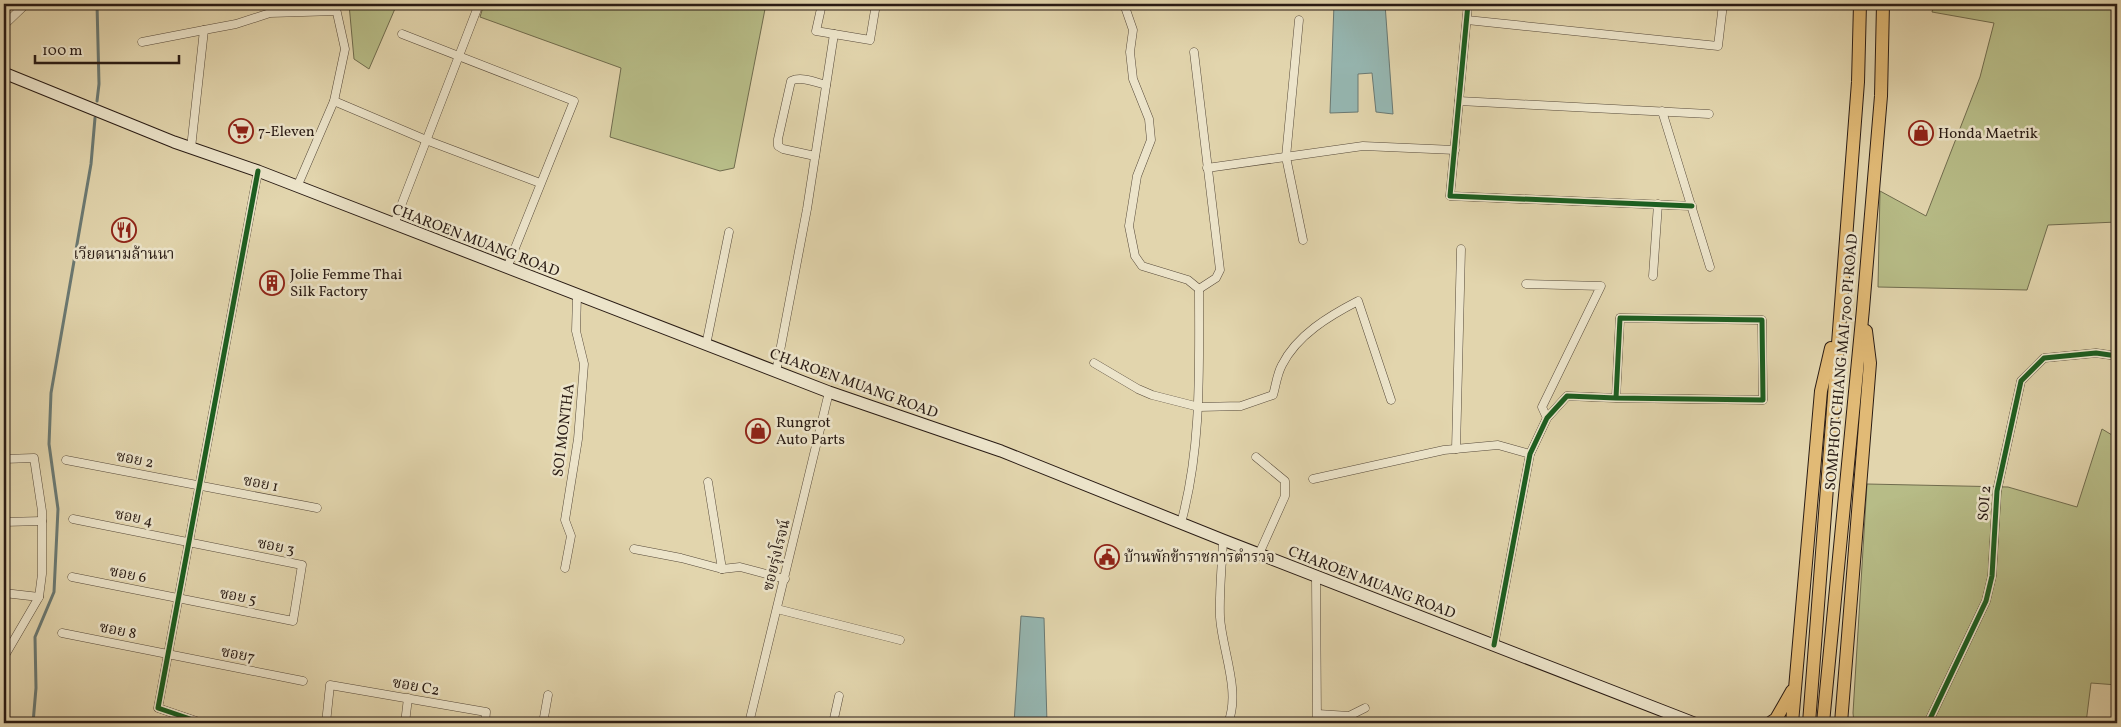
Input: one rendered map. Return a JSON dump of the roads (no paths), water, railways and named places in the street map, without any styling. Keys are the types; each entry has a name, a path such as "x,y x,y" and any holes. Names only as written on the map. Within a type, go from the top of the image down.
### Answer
{"main road":[{"name":"SOMPHOT CHIANG MAI 700 PI ROAD","path":"1809,723 1858,82 1860,4"},
{"name":"SOMPHOT CHIANG MAI 700 PI ROAD","path":"1823,723 1863,309 1881,96 1883,4"},
{"name":"CHAROEN MUANG ROAD","path":"4,73 191,148 258,171 776,372 1001,451 1181,524 1694,723"},
{"path":"1792,722 1821,390 1840,308"},
{"path":"1843,723 1841,704 1870,363 1863,309"},
{"path":"1770,723 1776,719 1794,688"}],"street":[{"path":"4,25 26,4"},
{"path":"394,224 479,4"},
{"path":"822,4 816,31 870,40 876,4"},
{"path":"1124,4 1133,30 1130,52 1133,79 1149,119 1151,140 1137,176 1129,226 1135,256 1142,266 1188,280 1199,289"},
{"path":"1468,4 1450,196 1692,206"},
{"path":"1467,20 1718,46 1723,4"},
{"path":"142,42 236,24 270,14 336,7 345,49 334,101 297,187"},
{"path":"1299,20 1286,157 1303,240"},
{"path":"191,148 204,30"},
{"path":"402,34 574,101 507,268"},
{"path":"776,372 807,209 834,34"},
{"path":"1194,52 1220,270 1216,278 1199,289"},
{"path":"815,156 783,149 778,146 778,139 791,81 803,79 826,85"},
{"path":"334,101 426,140 540,183"},
{"path":"1459,101 1709,114"},
{"path":"1662,111 1710,267"},
{"path":"1207,168 1363,146 1454,150"},
{"path":"202,723 158,708 258,171"},
{"path":"1653,276 1658,204"},
{"path":"706,345 728,232"},
{"path":"1456,449 1461,249"},
{"path":"1526,284 1601,286 1542,407 1547,418"},
{"path":"1181,524 1190,494 1200,406 1199,289"},
{"name":"SOI MONTHA","path":"565,568 571,536 565,520 578,439 584,381 584,364 576,331 577,295"},
{"path":"1094,363 1138,389 1152,395 1200,406 1241,406 1273,395 1282,365 1300,341 1329,317 1358,301 1392,400"},
{"path":"1494,645 1530,454 1547,418 1567,396 1616,398 1763,400 1762,320 1620,318 1616,398"},
{"name":"SOI 2","path":"1928,723 1986,601 1992,576 1997,491 2021,381 2044,358 2096,353 2117,356"},
{"name":"ซอยรุ่งโรจน์","path":"749,723 829,392"},
{"path":"1313,479 1444,450 1498,445 1530,454"},
{"path":"1256,457 1284,481 1284,496 1259,554"},
{"path":"4,458 34,458 42,521 40,597 4,657"},
{"name":"ซอย 2","path":"66,460 199,485"},
{"path":"708,482 722,569"},
{"name":"ซอย 1","path":"199,485 317,508"},
{"name":"ซอย 4","path":"73,519 189,542"},
{"path":"4,522 42,521"},
{"path":"1223,540 1220,618 1232,687 1228,723"},
{"name":"ซอย 3","path":"189,542 302,565 293,621"},
{"path":"634,549 681,558 722,569 740,567 785,579"},
{"path":"1316,576 1317,723"},
{"name":"ซอย 6","path":"72,577 178,598"},
{"path":"4,593 40,597"},
{"name":"ซอย 5","path":"178,598 293,621"},
{"path":"777,609 900,640"},
{"name":"ซอย 8","path":"62,633 168,654"},
{"name":"ซอย7","path":"168,654 303,681"},
{"name":"ซอย C2","path":"326,723 330,685 486,712 484,723"},
{"path":"544,723 548,695"},
{"path":"832,723 839,696"},
{"path":"405,723 408,698"},
{"path":"1318,714 1349,716 1365,708"}],"water":[{"path":"1334,4 1385,4 1393,114 1376,112 1372,73 1358,74 1358,112 1330,113"},
{"path":"1021,616 1044,618 1047,723 1014,723"}],"waterway":[{"path":"97,4 99,84 97,101"},
{"path":"33,723 36,688 35,637 54,592 58,509 49,444 51,393 91,164 95,118"}],"place":[{"name":"7-Eleven","path":"241,131"},
{"name":"Honda Maetrik","path":"1921,133"},
{"name":"เวียดนามล้านนา","path":"124,230"},
{"name":"Jolie Femme Thai Silk Factory","path":"272,283"},
{"name":"Rungrot Auto Parts","path":"758,431"},
{"name":"บ้านพักข้าราชการตำรวจ","path":"1107,557"}]}
